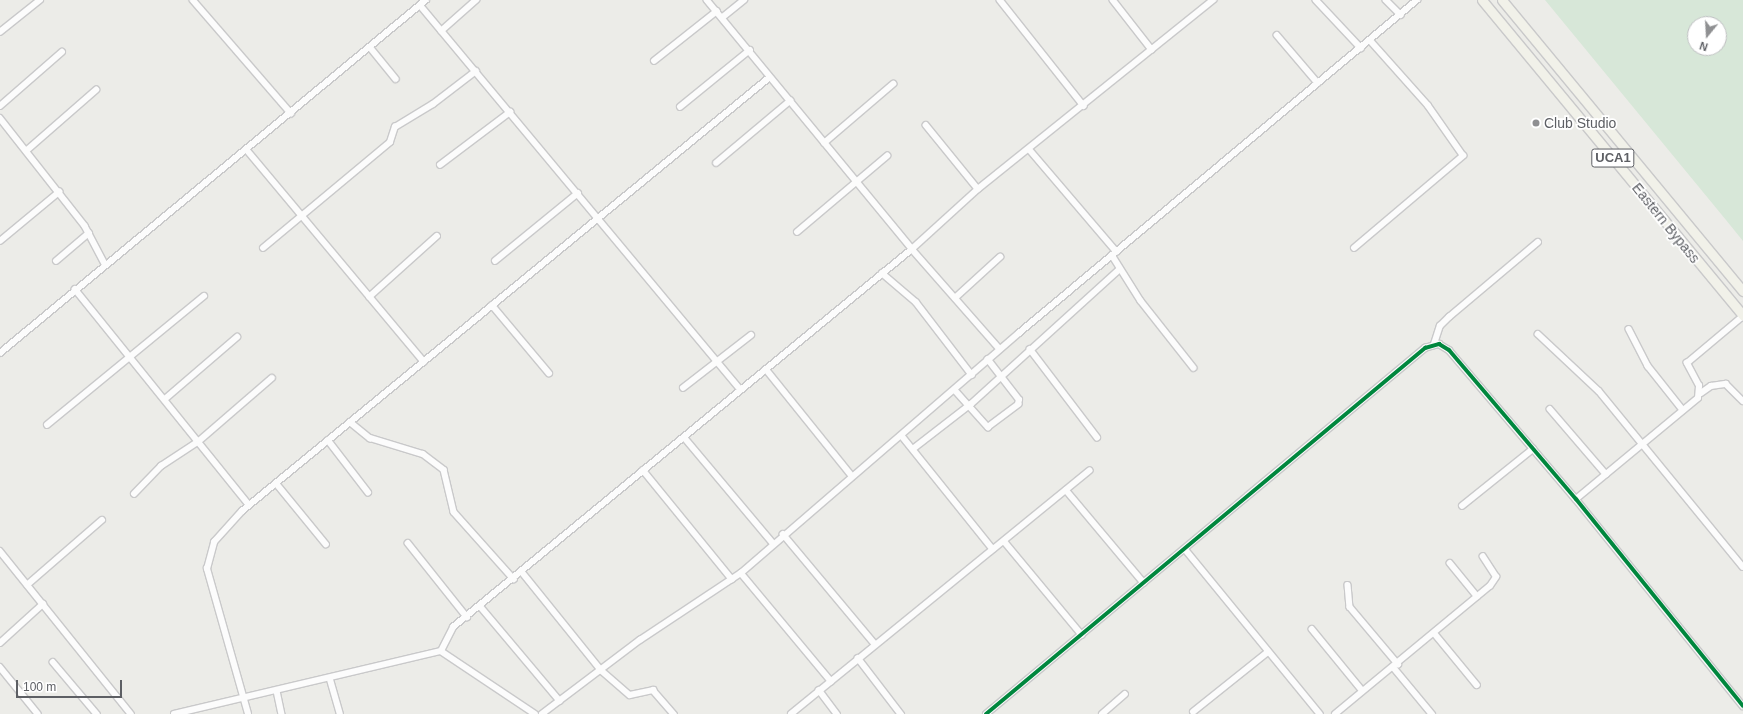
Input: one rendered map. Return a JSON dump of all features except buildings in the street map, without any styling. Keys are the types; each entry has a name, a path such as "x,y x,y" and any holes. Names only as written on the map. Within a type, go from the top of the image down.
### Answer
{"main road":[{"name":"Eastern Bypass","path":"1482,0 1743,316"},
{"name":"Eastern Bypass","path":"1502,0 1743,291"},
{"path":"1703,268 1716,258"}],"street":[{"path":"0,32 40,0"},
{"path":"193,0 291,113"},
{"path":"0,352 105,264 247,150 426,0"},
{"path":"441,31 476,0"},
{"path":"707,0 750,50 856,183 1000,349"},
{"path":"723,17 744,0"},
{"path":"1000,0 1084,106"},
{"path":"1113,0 1152,50"},
{"path":"441,651 448,633 480,606 912,249 978,189 1084,106 1213,0"},
{"path":"1316,0 1361,48"},
{"path":"1386,0 1401,15"},
{"path":"542,714 601,670 740,573 772,542 902,436 1000,349 1318,83 1370,42 1417,0"},
{"path":"420,5 741,390"},
{"path":"654,61 717,11"},
{"path":"1277,36 1318,83"},
{"path":"1354,248 1463,156 1428,106 1370,42"},
{"path":"370,47 396,79"},
{"path":"680,106 750,50"},
{"path":"0,106 62,52"},
{"path":"263,248 390,142 395,127 433,104 476,71"},
{"path":"248,714 207,569 214,542 249,505 770,77"},
{"path":"824,143 893,84"},
{"path":"26,151 96,90"},
{"path":"716,163 790,101"},
{"path":"440,166 510,112"},
{"path":"0,118 59,192 89,233 105,264"},
{"path":"926,125 978,189"},
{"path":"1029,149 1114,254 1119,270 1194,368"},
{"path":"247,150 303,214 369,297 424,362"},
{"path":"797,232 887,156"},
{"path":"0,241 59,192"},
{"path":"495,261 578,193"},
{"path":"56,261 89,233"},
{"path":"369,297 437,236"},
{"path":"986,714 1434,344 1445,321 1538,242"},
{"path":"955,298 1000,257"},
{"path":"913,449 968,406 1119,270"},
{"path":"882,273 916,302 972,375"},
{"path":"75,289 199,441 249,505"},
{"path":"47,425 204,296"},
{"path":"492,305 549,373"},
{"path":"1701,393 1687,363 1743,316"},
{"path":"1629,329 1648,366 1683,410"},
{"path":"1538,334 1599,391 1641,444 1722,537 1743,567"},
{"path":"683,388 752,335"},
{"path":"165,399 237,337"},
{"path":"1434,344 1449,350 1576,499 1743,706"},
{"path":"1030,349 1097,437"},
{"path":"955,390 988,427 1018,404 1019,400 988,360"},
{"path":"766,370 852,476"},
{"path":"134,494 161,466 199,441 272,378"},
{"path":"1576,499 1711,386 1726,384 1743,401"},
{"path":"1550,409 1606,474"},
{"path":"350,422 370,438 423,454 444,470 454,512 514,579"},
{"path":"902,436 993,549"},
{"path":"684,437 772,542"},
{"path":"328,440 368,492"},
{"path":"1462,506 1533,449"},
{"path":"643,470 732,579"},
{"path":"791,714 1089,471"},
{"path":"276,483 326,544"},
{"path":"1066,490 1144,583"},
{"path":"27,584 102,520"},
{"path":"783,534 875,644"},
{"path":"1004,541 1082,635"},
{"path":"408,543 467,617"},
{"path":"1185,549 1320,714"},
{"path":"0,552 131,714"},
{"path":"1335,714 1362,690 1396,666 1435,634 1496,577 1483,557"},
{"path":"1450,563 1477,596"},
{"path":"522,572 601,670 630,695 653,690 674,714"},
{"path":"740,573 831,681"},
{"path":"1348,585 1350,607 1432,714"},
{"path":"0,643 43,604"},
{"path":"480,606 560,701"},
{"path":"1312,629 1362,690"},
{"path":"1435,634 1477,685"},
{"path":"174,714 277,691 441,651 535,714"},
{"path":"1193,712 1268,652"},
{"path":"858,658 901,714"},
{"path":"53,662 97,714"},
{"path":"0,667 38,714"},
{"path":"330,678 340,714"},
{"path":"820,690 836,714"},
{"path":"277,691 282,714"},
{"path":"1102,714 1125,694"}],"green space":[{"path":"1545,0 1743,0 1743,241"}],"cycle path":[{"path":"986,714 1425,348 1439,344 1449,350 1576,499 1743,706"}],"place":[{"name":"Club Studio","path":"1536,123"}]}
